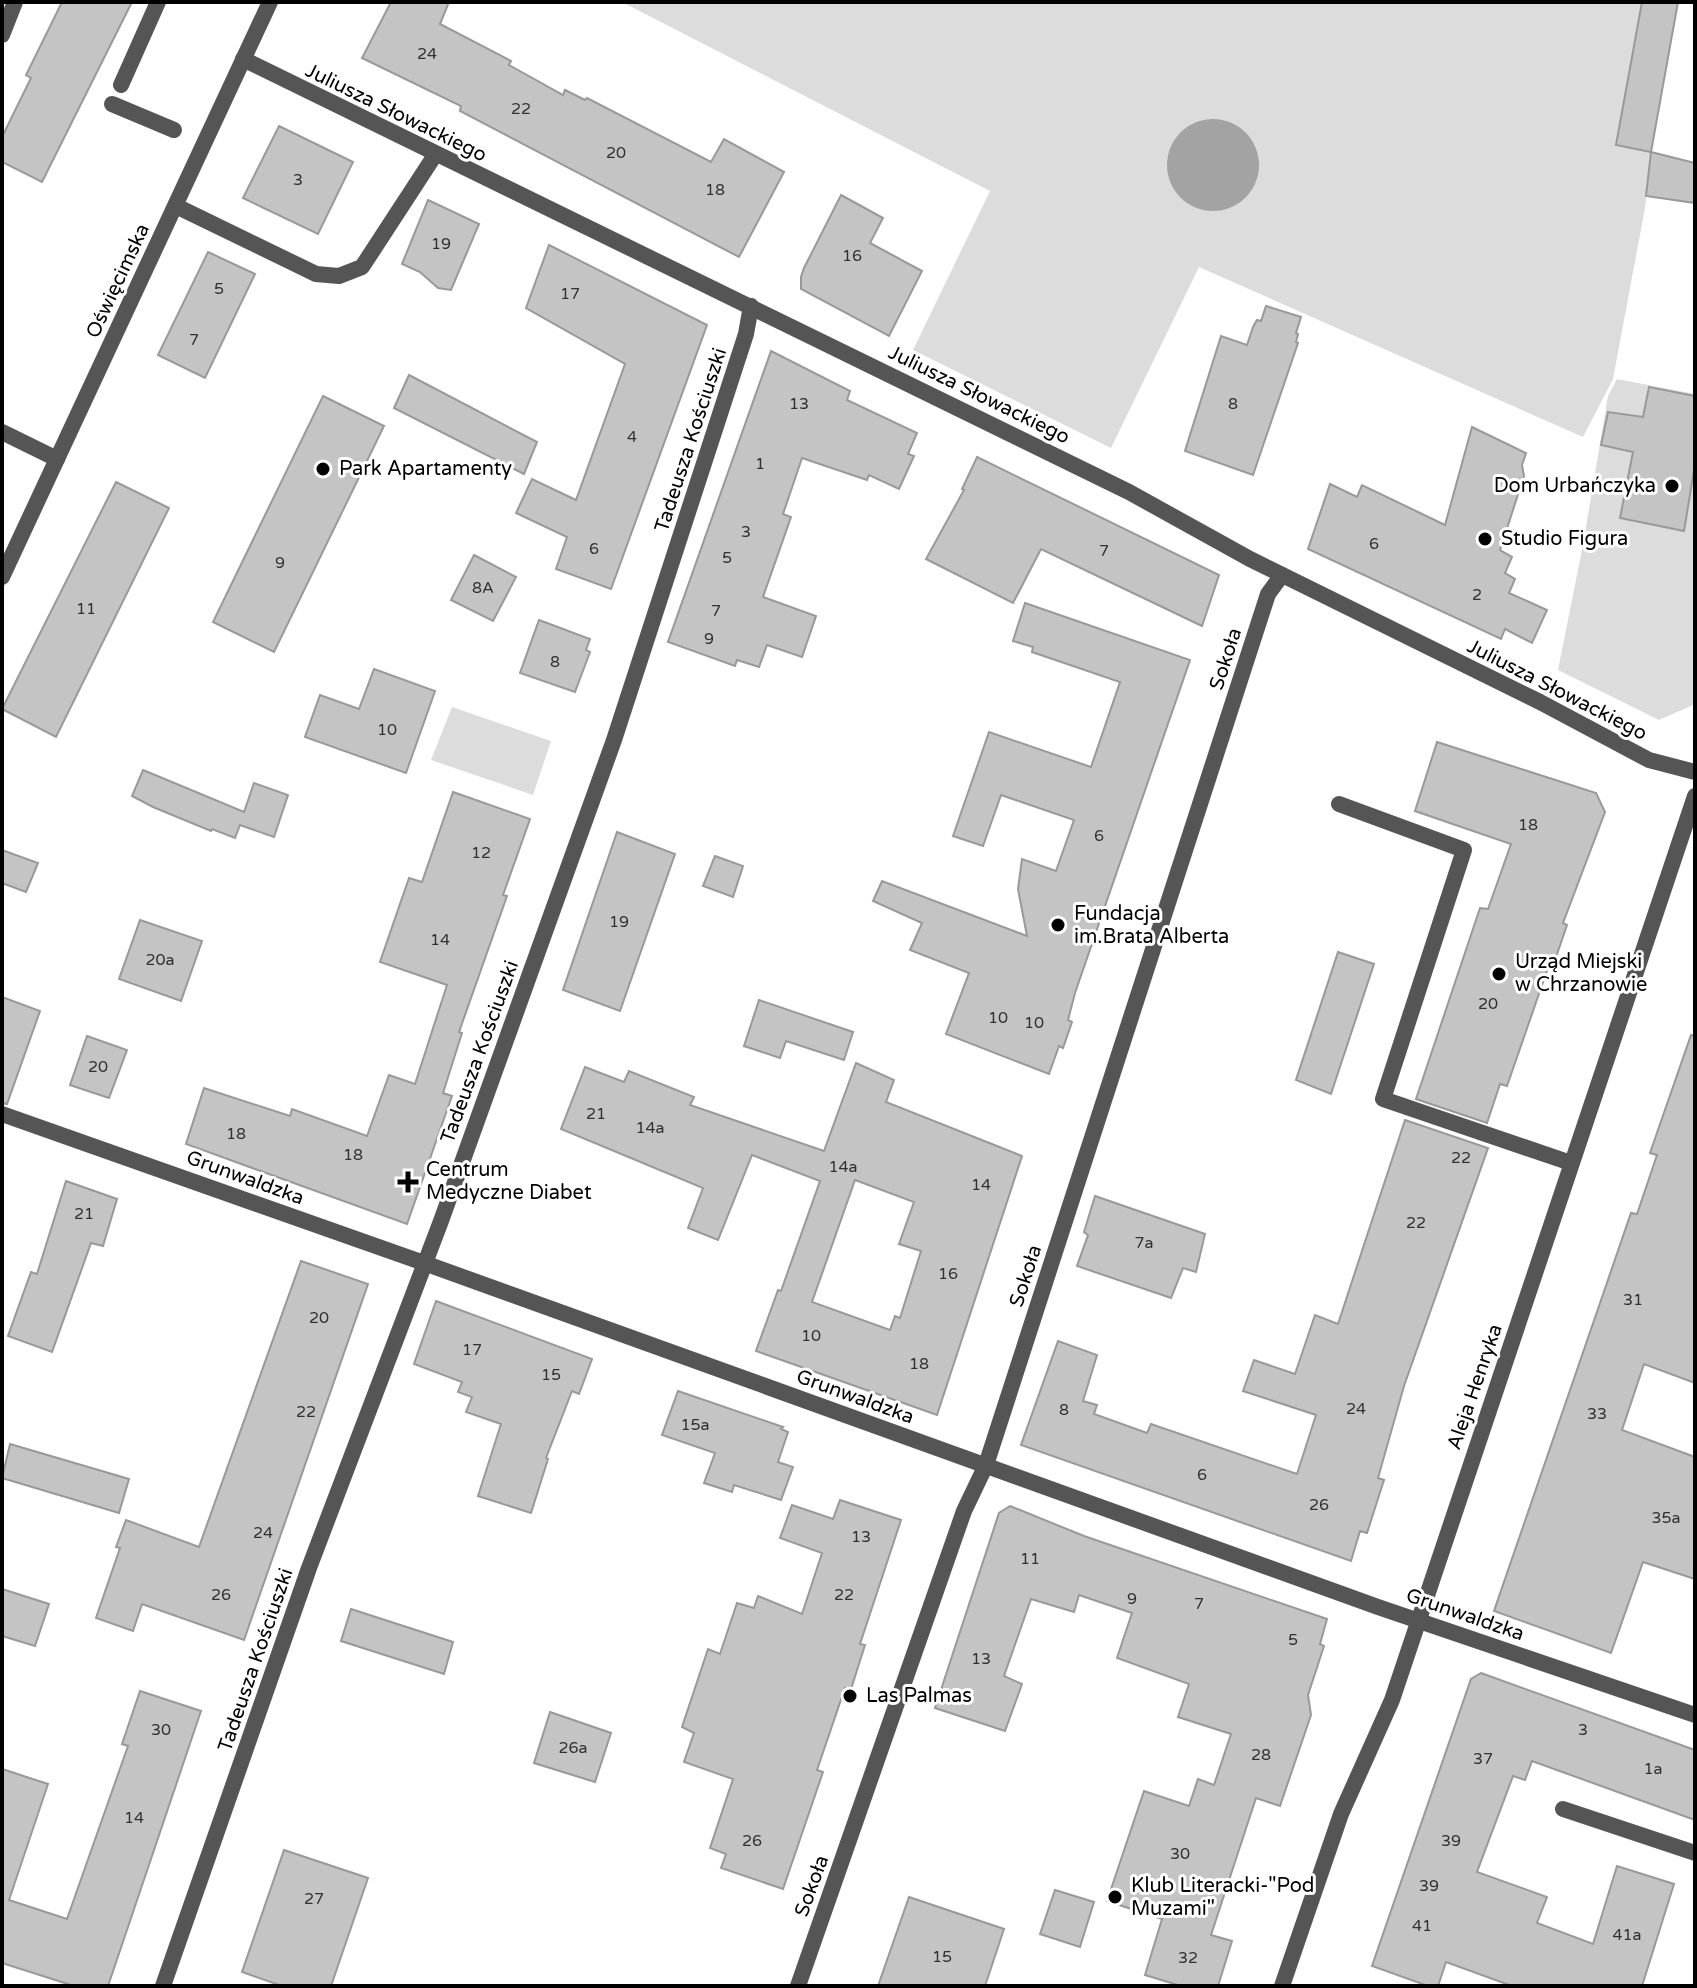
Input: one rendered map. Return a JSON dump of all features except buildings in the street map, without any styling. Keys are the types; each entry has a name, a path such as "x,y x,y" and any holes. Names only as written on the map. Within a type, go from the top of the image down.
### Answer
{"street":[{"path":"2,35 15,2"},
{"path":"121,85 158,2"},
{"name":"Oświęcimska","path":"2,577 270,2"},
{"name":"Juliusza Słowackiego","path":"243,59 1115,485 1282,575 1540,702 1649,760 1695,772"},
{"path":"112,104 174,130"},
{"path":"176,206 316,274 339,276 362,267 435,155"},
{"name":"Tadeusza Kościuszki","path":"163,1986 309,1568 424,1263 614,740 746,334 751,306"},
{"path":"2,432 57,459"},
{"name":"Sokoła","path":"798,1986 964,1511 986,1465 1268,594 1282,575"},
{"name":"Aleja Henryka","path":"1282,1986 1341,1814 1392,1700 1695,796"},
{"path":"1339,804 1464,850 1383,1099 1571,1163"},
{"name":"Grunwaldzka","path":"2,1114 1695,1715"},
{"path":"1563,1809 1695,1853"}],"shaded area":[{"path":"622,2 1642,2 1616,145 1651,152 1645,208 1613,379 1583,437 1199,267 1111,448 913,350 990,191"},
{"path":"1213,119 1231,122 1246,132 1256,147 1259,165 1256,183 1246,198 1231,208 1213,211 1195,208 1180,198 1170,183 1167,165 1170,147 1180,132 1195,122"},
{"path":"1617,379 1695,394 1695,699 1693,705 1659,720 1558,670 1608,396"},
{"path":"452,707 551,741 533,795 431,760"}],"place":[{"name":"Park Apartamenty","path":"323,469"},
{"name":"Dom Urbańczyka","path":"1672,486"},
{"name":"Studio Figura","path":"1485,539"},
{"name":"Fundacja im.Brata Alberta","path":"1058,925"},
{"name":"Urząd Miejski w Chrzanowie","path":"1499,974"},
{"name":"Centrum Medyczne Diabet","path":"408,1182"},
{"name":"Las Palmas","path":"850,1696"},
{"name":"Klub Literacki-\"Pod Muzami\"","path":"1115,1897"}]}
